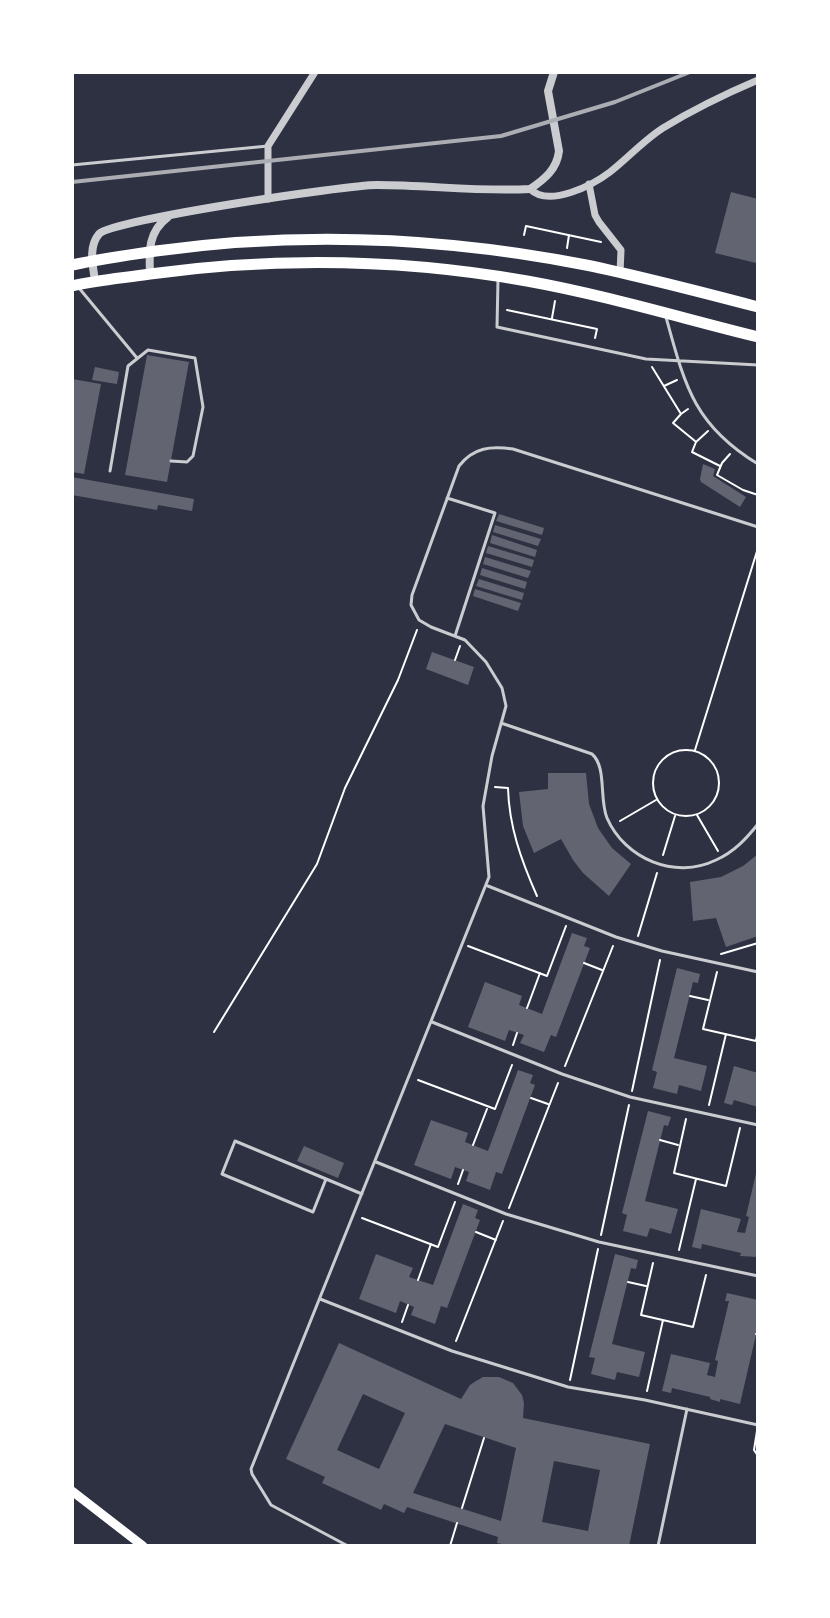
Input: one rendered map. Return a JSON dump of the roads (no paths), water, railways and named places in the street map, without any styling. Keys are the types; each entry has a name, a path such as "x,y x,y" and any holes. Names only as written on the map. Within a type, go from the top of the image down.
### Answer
{"highway":[{"path":"72,265 242,241 339,238 444,245 539,257 669,283 758,307"},
{"path":"74,286 227,266 384,264 498,276 580,291 758,337"}],"main road":[{"path":"72,1491 143,1546"}],"street":[{"path":"268,199 268,146 315,72"},
{"path":"530,189 557,163 559,151 548,91 554,72"},
{"path":"95,281 93,246 100,233 105,229 172,214 336,188 376,185 530,189 539,195 561,195 608,173 658,131 693,110 739,88 758,83"},
{"path":"589,184 595,215 621,250 620,273"},
{"path":"150,274 149,245 162,222 172,214"}],"lane":[{"path":"72,165 268,146"},
{"path":"498,276 497,327 646,359 758,365"},
{"path":"74,286 137,358"},
{"path":"665,314 683,377 696,405 712,428 758,464"},
{"path":"110,471 128,366 148,350 195,358 203,407 193,456 187,462 171,461"},
{"path":"348,1546 271,1505 252,1474 489,877 483,816 485,786 506,706 502,688 486,662 462,639 421,622 413,610 412,595 459,466 477,449 513,449 757,527 758,521"},
{"path":"447,498 495,513 455,636"},
{"path":"501,723 597,758 603,806 611,826 629,849 642,858 684,868 700,866 721,858 737,847 758,824"},
{"path":"487,886 616,937 662,951 758,972"},
{"path":"432,1022 562,1074 630,1097 758,1125"},
{"path":"326,1179 313,1212 222,1174 235,1141 362,1194"},
{"path":"376,1161 506,1214 599,1242 758,1276"},
{"path":"320,1299 452,1351 568,1387 645,1400 758,1426"},
{"path":"658,1546 687,1409"}],"railway":[{"path":"72,182 501,136 615,102 690,72"}]}
